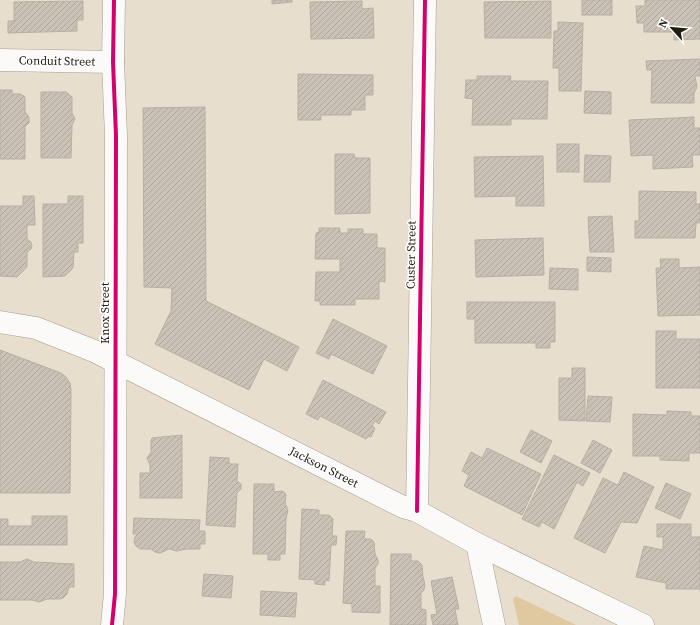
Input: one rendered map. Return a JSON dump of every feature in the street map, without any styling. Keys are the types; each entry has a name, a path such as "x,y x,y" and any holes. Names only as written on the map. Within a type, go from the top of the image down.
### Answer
{"street":[{"name":"Knox Street","path":"112,625 115,594 116,136 113,62 114,0"},
{"name":"Custer Street","path":"417,511 424,0"},
{"name":"Conduit Street","path":"0,60 113,62"},
{"name":"Jackson Street","path":"0,322 36,328 94,351 403,506 417,511 477,544 643,625"},
{"path":"477,544 494,625"}],"shaded area":[{"path":"516,596 576,625 519,625 513,599"}],"building":[{"path":"272,0 292,0 292,2 272,4"},
{"path":"582,0 612,0 612,15 582,15"},
{"path":"645,0 700,0 700,39 674,40 674,32 644,32 644,23 637,23 636,6 645,6"},
{"path":"83,1 83,20 77,20 77,31 8,33 8,21 14,21 14,2"},
{"path":"362,1 362,9 373,8 374,38 311,39 310,2"},
{"path":"551,1 551,38 485,38 484,2"},
{"path":"558,22 583,23 581,91 559,91 559,68 553,68 554,31 558,31"},
{"path":"700,59 700,76 695,76 697,87 694,93 694,103 651,103 652,70 647,70 646,61"},
{"path":"298,74 373,75 373,95 365,95 365,110 351,110 351,115 321,115 321,120 298,120"},
{"path":"477,76 511,76 510,81 548,81 547,119 511,119 511,125 472,125 473,99 465,98 466,80 477,80"},
{"path":"0,90 12,90 12,94 20,94 25,98 25,112 29,117 29,123 25,126 25,159 0,159"},
{"path":"585,91 611,92 611,114 584,113"},
{"path":"41,92 66,92 72,97 72,113 75,119 72,125 71,158 41,158"},
{"path":"205,107 206,301 299,347 287,371 264,359 249,390 155,344 171,311 172,288 144,287 143,108"},
{"path":"694,117 694,128 700,128 700,155 692,155 693,167 653,169 653,155 631,156 629,120"},
{"path":"557,144 579,144 579,172 557,172"},
{"path":"335,154 354,154 355,158 370,158 370,213 335,214"},
{"path":"585,155 611,156 610,182 584,182"},
{"path":"543,156 544,206 516,206 516,196 475,197 474,157"},
{"path":"639,191 696,192 696,204 700,204 700,223 696,223 695,238 635,238 635,221 639,221"},
{"path":"23,196 34,196 35,225 27,225 27,239 31,242 32,246 27,252 27,267 17,277 0,276 0,206 23,206"},
{"path":"68,196 83,196 83,243 78,243 78,252 74,252 73,268 65,276 43,277 43,204 68,204"},
{"path":"612,216 614,252 590,252 588,217"},
{"path":"319,228 340,228 340,233 348,233 348,229 363,229 363,234 377,234 377,248 385,248 385,282 379,281 379,299 355,299 355,305 320,305 320,301 315,301 316,272 340,272 340,259 315,259 316,233 319,232"},
{"path":"543,238 544,275 476,277 475,240"},
{"path":"587,257 611,258 611,272 587,271"},
{"path":"660,259 679,259 679,268 700,267 700,315 658,316 656,268 661,268"},
{"path":"550,268 578,269 578,290 549,289"},
{"path":"467,302 555,302 555,342 550,342 550,348 536,348 536,343 475,343 475,319 467,319"},
{"path":"333,319 387,346 373,374 331,354 329,359 316,353"},
{"path":"656,331 676,331 676,339 700,339 700,388 656,388"},
{"path":"0,350 61,373 70,383 70,493 0,493"},
{"path":"572,368 585,368 585,421 559,420 559,378 572,378"},
{"path":"323,380 386,412 379,424 375,421 372,426 375,428 371,437 368,436 366,439 320,416 318,420 306,414"},
{"path":"588,396 612,397 610,422 586,421"},
{"path":"667,411 691,412 691,416 700,416 700,453 689,453 689,461 660,460 660,456 633,456 633,414 667,415"},
{"path":"531,430 552,441 541,463 520,452"},
{"path":"182,435 182,498 140,498 140,473 150,473 150,465 147,458 151,452 152,438"},
{"path":"593,440 612,450 600,473 581,463"},
{"path":"487,448 541,474 522,515 464,486 469,475 462,471 471,452 482,458"},
{"path":"554,455 590,473 583,486 577,482 554,529 542,522 539,527 522,519"},
{"path":"210,457 229,458 229,464 238,464 237,481 241,484 241,489 237,493 235,527 206,525"},
{"path":"624,472 654,487 637,523 621,522 605,553 574,538 603,478 618,485"},
{"path":"666,483 691,494 680,519 655,508"},
{"path":"254,484 274,484 274,492 282,491 286,495 285,503 288,510 286,519 285,554 280,554 280,560 268,560 268,554 253,554"},
{"path":"302,509 319,510 319,515 329,515 333,519 332,536 337,536 336,545 331,545 329,581 325,580 325,585 315,584 315,580 299,579"},
{"path":"32,516 67,516 67,545 0,545 0,519 8,519 8,526 32,526"},
{"path":"134,518 200,520 199,531 205,531 205,544 200,544 200,549 186,549 177,551 169,549 160,553 151,549 140,549 134,542 137,534 133,534"},
{"path":"657,524 691,524 691,537 700,537 700,590 666,589 666,583 636,577 644,546 663,550 663,537 657,537"},
{"path":"346,531 365,531 364,539 371,539 374,542 375,554 378,560 378,564 375,568 375,586 380,586 380,613 352,612 352,604 343,603"},
{"path":"391,554 411,554 411,561 418,561 422,565 425,585 424,590 421,593 421,609 426,610 426,625 390,625"},
{"path":"27,559 34,562 74,564 74,587 69,587 67,594 60,599 47,599 39,602 32,600 0,600 0,562 20,562"},
{"path":"204,574 233,576 231,598 202,596"},
{"path":"452,577 459,609 455,609 458,625 433,625 431,615 437,614 431,581"},
{"path":"261,591 297,593 295,617 260,615"}],"cycle path":[{"path":"112,625 115,594 116,136 113,62 114,0"},
{"path":"417,511 425,0"}]}
